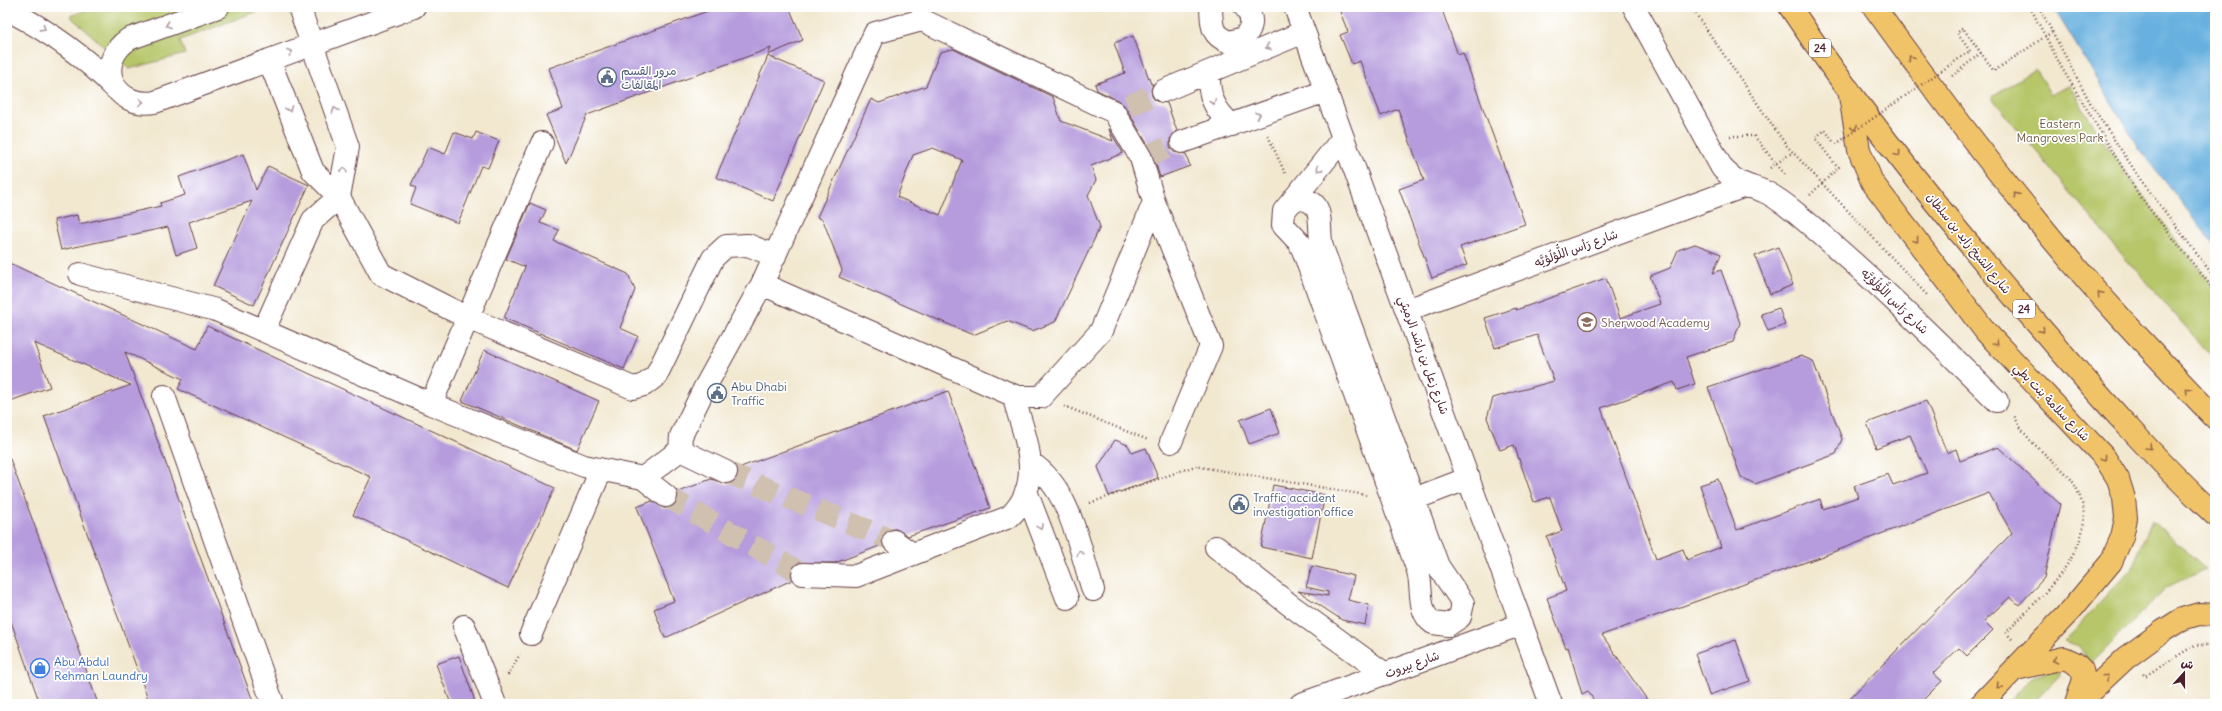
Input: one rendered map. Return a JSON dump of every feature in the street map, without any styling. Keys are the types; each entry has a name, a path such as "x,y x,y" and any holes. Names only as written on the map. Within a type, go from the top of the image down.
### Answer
{"main road":[{"name":"شارع الشيخ زايد بن سلطان","path":"1790,7 1849,90 1983,263 2094,390 2215,515"},
{"path":"1874,7 1934,90 2035,219 2143,343 2215,418"},
{"name":"شارع سلامة بنت بطي","path":"1849,90 1859,150 1872,182 1986,332 2105,458 2118,478 2124,498 2126,518 2122,537 2111,562 2071,610 1981,704"},
{"path":"2077,704 2126,658 2182,619 2199,614 2215,615"},
{"path":"2016,669 2064,658 2076,663 2082,670 2084,679 2077,704"}],"street":[{"path":"117,90 110,72 114,52 120,45 128,39 218,7"},
{"path":"264,330 313,220 339,196 348,146 299,7"},
{"path":"10,9 56,36 78,53 125,98 134,102 144,103 155,102 312,45 381,12 414,7"},
{"path":"1211,7 1212,28 1216,35 1229,42 1243,38 1252,26 1252,19 1245,7"},
{"name":"شارع زعل بن راشد الرميثي","path":"1295,7 1551,704"},
{"name":"شارع رَأس اللُّؤلُؤيَّه","path":"1634,7 1704,137 1722,168 1731,178 1745,186 1764,192 1795,213 1858,265 1997,401"},
{"path":"644,478 680,450 681,436 704,389 762,284 875,33 922,20 1121,109 1143,157 1154,202 1211,346 1171,442"},
{"path":"1163,92 1304,32"},
{"path":"270,60 313,171 339,196 382,274 468,318 633,388 644,385 656,376 713,258 726,246 748,245 775,256"},
{"path":"1209,72 1210,96 1215,107 1232,125"},
{"path":"1182,142 1326,91"},
{"path":"1295,198 1307,200 1318,208 1320,214 1319,227 1322,247 1438,566 1463,603 1460,617 1448,625 1433,624 1424,613 1422,582 1302,250 1297,239 1283,225 1284,211 1344,138"},
{"path":"431,404 542,143"},
{"name":"شارع رَأس اللُّؤلُؤيَّه","path":"1407,310 1745,186"},
{"path":"762,284 1013,395 1030,398 1041,397 1101,331 1154,202"},
{"path":"80,274 216,310 431,404 584,466 644,478 666,496"},
{"path":"803,574 856,576 1009,517 1018,509 1026,491 1031,462 1013,395"},
{"path":"164,396 272,704"},
{"path":"680,450 726,472"},
{"path":"1031,462 1041,469 1057,487 1067,511 1092,590"},
{"path":"531,634 601,470"},
{"path":"1414,499 1469,478"},
{"path":"1026,491 1067,598"},
{"path":"894,541 912,554"},
{"path":"1216,547 1290,605 1385,674"},
{"name":"شارع بيروت","path":"1301,704 1522,624"},
{"path":"464,626 493,699"}],"path":[{"path":"2030,7 2063,70 2141,198 2215,291"},
{"path":"2039,7 2092,106 2108,131 2141,180 2215,278"},
{"path":"1795,213 1820,183 1838,168 1815,138 1825,130 1836,144 1970,51 1957,33 1962,28 1994,71 2052,32"},
{"path":"1934,90 1981,53"},
{"path":"1258,115 1295,198"},
{"path":"1704,137 1754,136 1791,182"},
{"path":"1041,397 1153,442 1171,442"},
{"path":"1067,511 1195,466 1392,499"},
{"path":"493,699 531,634"},
{"path":"2126,658 2145,676 2195,645 2215,645"}],"green space":[{"path":"95,7 269,7 180,40 185,54 129,69 70,16"},
{"name":"Eastern Mangroves Park","path":"2035,69 2051,95 2069,85 2110,151 2167,228 2215,289 2215,360 2124,257 1991,97"},
{"path":"2152,520 2205,569 2167,587 2090,664 2079,646 2064,641 2131,570"},
{"path":"2057,668 2060,675 2032,704 2005,704 2035,675"}],"water":[{"path":"2053,7 2215,7 2215,246 2140,149"}],"building":[{"path":"719,7 789,7 803,40 768,55 771,48 587,115 566,163 546,115 563,109 549,68"},
{"path":"1353,7 1441,7 1458,55 1463,53 1525,224 1460,247 1467,265 1432,278 1399,189 1424,180 1398,109 1381,116 1360,61 1352,64 1340,35 1348,32 1340,12"},
{"path":"1133,36 1151,84 1153,84 1151,90 1152,96 1156,101 1167,103 1177,131 1170,139 1170,147 1174,152 1186,154 1190,166 1160,177 1152,152 1125,106 1119,101 1097,90 1095,84 1125,73 1114,43"},
{"path":"953,49 1053,97 1061,121 1113,141 1109,129 1123,153 1091,166 1096,180 1088,195 1100,227 1055,322 1032,331 1007,321 973,335 839,277 842,270 823,220 817,217 871,99 879,103 926,86 940,52","holes":["933,148 962,160 940,215 897,197 913,155"]},
{"path":"768,56 824,80 773,201 716,177"},
{"path":"454,132 473,139 476,132 499,141 488,168 481,166 458,223 410,204 416,188 411,185 428,147 445,154"},
{"path":"243,154 256,190 268,166 309,185 254,305 213,286 252,201 189,222 197,248 176,255 168,227 61,250 54,220 77,215 79,224 161,206 160,203 185,195 179,177"},
{"path":"530,203 546,210 540,223 559,230 554,241 628,274 635,290 620,328 638,336 624,369 504,318 525,267 506,259"},
{"path":"1695,244 1721,254 1713,273 1721,270 1740,323 1733,342 1686,357 1695,384 1677,390 1674,382 1601,408 1656,559 1683,549 1687,560 1721,547 1700,485 1718,479 1737,530 1820,499 1823,509 1858,497 1854,486 1888,474 1893,485 1927,473 1910,435 1876,448 1867,423 1926,401 1947,453 1956,449 1960,461 1998,447 2060,504 2044,578 2019,605 2010,597 1984,621 1993,630 1967,656 1959,648 1933,673 1942,681 1919,704 1844,704 2012,533 1989,493 1820,557 1602,635 1650,704 1596,704 1588,691 1582,694 1568,647 1566,648 1547,598 1566,591 1547,537 1562,531 1550,497 1534,502 1514,445 1500,450 1487,418 1493,398 1554,381 1537,335 1495,348 1485,318 1516,308 1516,310 1606,278 1620,318 1660,304 1650,276 1670,268 1678,250"},
{"path":"1778,247 1793,285 1770,294 1755,256"},
{"path":"7,262 197,349 207,326 555,488 508,588 353,515 371,477 178,389 183,379 125,352 254,704 150,704 44,416 131,385 34,343 50,387 7,402"},
{"path":"1779,308 1785,325 1768,331 1761,314"},
{"path":"484,350 599,401 577,450 462,401"},
{"path":"1801,356 1813,361 1842,439 1836,454 1755,484 1741,477 1708,387"},
{"path":"948,391 990,508 908,536 896,529 889,529 884,534 882,545 835,563 798,563 792,568 792,580 665,638 654,609 674,601 637,507 652,501 664,508 670,508 676,503 678,492 711,479 727,484 733,482 737,477 738,468"},
{"path":"1271,408 1280,433 1249,444 1240,420"},
{"path":"1115,440 1128,445 1132,453 1146,448 1158,478 1109,496 1098,467"},
{"path":"10,459 62,600 98,704 40,704 7,610 7,460"},
{"path":"1273,485 1325,495 1312,558 1261,547"},
{"path":"1312,566 1354,576 1348,600 1369,605 1365,625 1342,620 1298,591 1328,596 1328,592 1306,587"},
{"path":"1736,640 1750,681 1709,695 1695,654"},
{"path":"459,656 476,704 451,704 436,664"}],"tunnel":[{"path":"1128,106 1163,91"},
{"path":"1146,156 1182,142"},
{"path":"726,472 894,541"},
{"path":"666,496 803,574"}],"place":[{"name":"مرور القسم المقالفات","path":"607,77"},
{"name":"Sherwood Academy","path":"1587,322"},
{"name":"Abu Dhabi Traffic","path":"717,393"},
{"name":"Traffic accident investigation office","path":"1239,504"},
{"name":"Abu Abdul Rehman Laundry","path":"40,668"}]}
